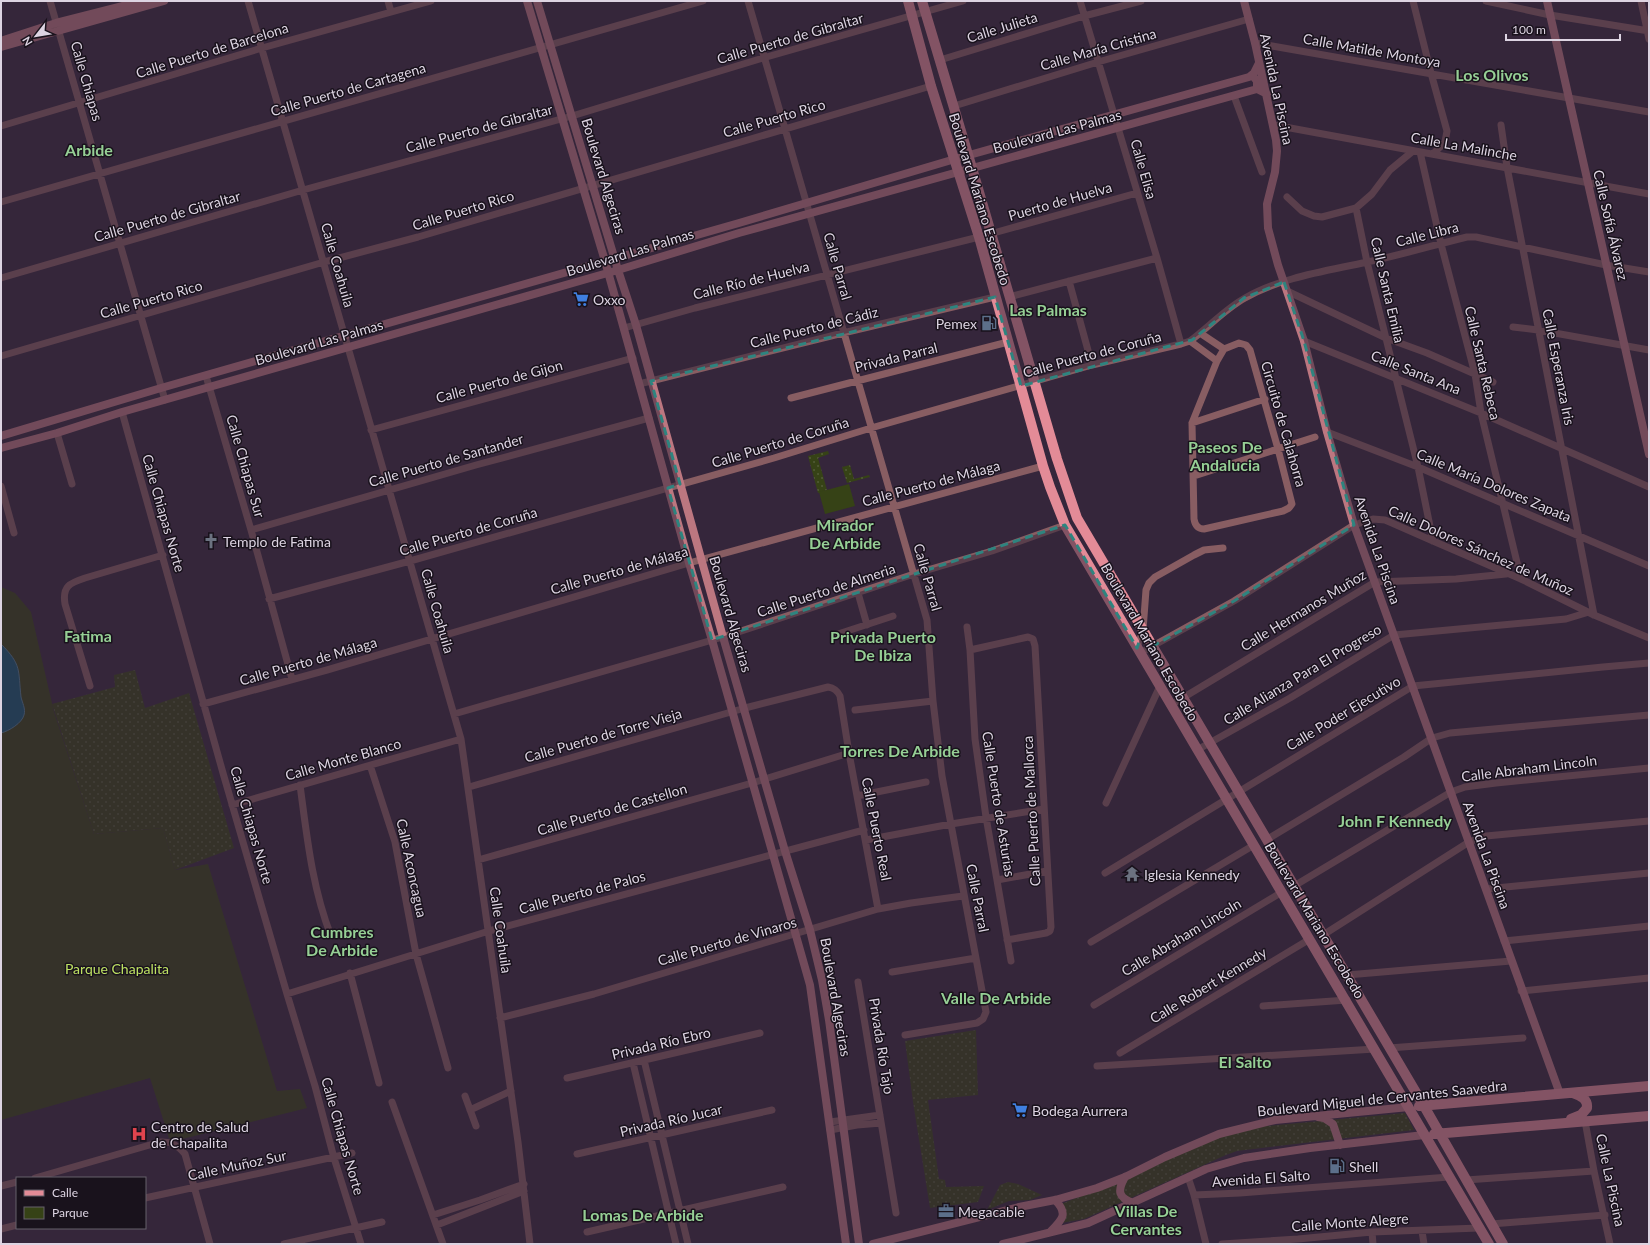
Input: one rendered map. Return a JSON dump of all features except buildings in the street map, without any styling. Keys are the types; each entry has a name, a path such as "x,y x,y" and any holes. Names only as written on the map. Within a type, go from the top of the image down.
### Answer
{"main road":[{"name":"Boulevard Mariano Escobedo","path":"908,1 931,86 979,237 1043,466 1065,524 1226,800 1347,1000 1424,1135 1489,1244"},
{"name":"Boulevard Mariano Escobedo","path":"922,1 1070,501 1083,529 1424,1106 1503,1244"},
{"name":"Boulevard Miguel de Cervantes Saavedra","path":"1409,1107 1649,1086"},
{"path":"1560,1123 1581,1116 1587,1108 1588,1104 1582,1097 1573,1093"},
{"path":"1424,1135 1649,1116"}],"street":[{"name":"Calle Chiapas","path":"50,1 165,400"},
{"path":"1,40 58,27 143,3 164,1"},
{"name":"Calle Coahuila","path":"248,1 461,739 524,1184 530,1244"},
{"path":"388,1 391,12"},
{"name":"Calle Puerto de Barcelona","path":"1,126 262,48 431,1"},
{"name":"Boulevard Algeciras","path":"527,1 633,358 689,563 733,712 752,784 810,985 846,1244"},
{"name":"Boulevard Algeciras","path":"537,1 636,325 723,637 785,851 810,930 822,980 858,1244"},
{"name":"Calle Puerto de Cartagena","path":"1,202 703,1"},
{"name":"Calle Parral","path":"748,1 763,58 828,274 843,332 927,620 933,701 942,776 986,1012 983,1019 977,1023 905,1035"},
{"name":"Calle Puerto de Gibraltar","path":"1,278 303,190 572,116 763,58 962,1"},
{"name":"Calle Elisa","path":"1080,1 1157,258 1181,344"},
{"name":"Calle Julieta","path":"940,60 1084,16 1141,1"},
{"name":"Avenida La Piscina","path":"1244,1 1274,125 1277,151 1275,172 1268,196 1267,216 1271,242 1304,340 1327,432 1354,525 1432,738 1521,991 1560,1094"},
{"path":"1413,1 1447,131 1445,142 1433,154"},
{"path":"1486,1 1550,15 1648,30"},
{"name":"Calle Sofía Álvarez","path":"1547,1 1649,454"},
{"path":"1641,1 1649,39"},
{"name":"Calle María Cristina","path":"954,106 1098,62 1249,19"},
{"path":"1,47 58,27"},
{"name":"Calle Matilde Montoya","path":"1255,43 1431,73 1533,93 1649,112"},
{"path":"1259,63 1252,75 1257,81 1257,89 1267,94"},
{"name":"Boulevard Las Palmas","path":"1,436 161,388 968,155 1252,75"},
{"name":"Calle Puerto Rico","path":"1,356 324,262 418,237 784,128 931,86"},
{"name":"Boulevard Las Palmas","path":"1,448 608,273 809,213 1257,89"},
{"path":"1234,96 1262,172"},
{"name":"Calle La Malinche","path":"1274,125 1649,194"},
{"name":"Calle Esperanza Iris","path":"1501,125 1522,248 1580,535 1592,614"},
{"path":"1287,197 1302,211 1322,218 1356,208 1372,194 1390,170 1417,151"},
{"name":"Calle Santa Rebeca","path":"1417,151 1475,374 1481,413 1521,579"},
{"name":"Puerto de Huelva","path":"990,234 1137,193"},
{"name":"Calle Santa Emilia","path":"1356,208 1367,262 1418,467 1432,541"},
{"name":"Calle Río de Huelva","path":"624,328 828,274 979,237"},
{"name":"Calle Libra","path":"1284,282 1467,237 1476,237 1606,265 1649,272"},
{"path":"1009,297 1157,258"},
{"path":"1069,281 1092,365"},
{"name":"Calle Puerto de Coruña","path":"270,599 774,458 871,428 1092,365 1181,344 1190,341 1244,298 1284,282"},
{"path":"1287,291 1386,338 1427,353 1493,382"},
{"name":"Calle Puerto de Cádiz","path":"639,384 843,332 995,297"},
{"path":"1513,327 1538,330 1649,350"},
{"path":"1200,333 1224,349"},
{"name":"Calle Santa Ana","path":"1304,340 1481,413 1562,450 1649,487"},
{"path":"1190,341 1217,361"},
{"name":"Privada Parral","path":"791,398 1008,342"},
{"name":"Circuito de Calahorra","path":"1239,343 1243,343 1248,347 1265,399 1292,500 1289,508 1283,511 1201,529 1196,525 1194,519 1192,423 1217,361 1224,349 1239,343"},
{"name":"Calle Puerto de Gijon","path":"372,430 633,358"},
{"name":"Calle Chiapas Sur","path":"206,376 251,530 292,679"},
{"path":"1192,423 1265,399"},
{"name":"Calle Chiapas Norte","path":"122,412 232,805 315,1086 334,1158 361,1244"},
{"name":"Calle Puerto de Santander","path":"251,530 390,489 649,418"},
{"name":"Calle María Dolores Zapata","path":"1327,432 1418,467 1580,535 1649,566"},
{"path":"57,433 72,484"},
{"path":"1194,476 1314,437"},
{"name":"Calle Puerto de Málaga","path":"203,704 432,639 702,559 1043,466"},
{"path":"1,486 14,533"},
{"name":"Calle Dolores Sánchez de Muñoz","path":"1139,651 1152,646 1234,601 1354,525 1373,519 1384,520 1509,573 1592,614 1649,638"},
{"name":"Calle Puerto de Almeria","path":"454,714 723,637 914,574 992,551 1065,524"},
{"path":"1139,651 1143,630 1146,590 1149,582 1155,577 1204,550 1223,548"},
{"path":"90,686 65,604 65,591 73,582 163,555"},
{"name":"Calle Hermanos Muñoz","path":"1171,705 1375,582 1456,579 1509,573"},
{"path":"858,593 867,624"},
{"name":"Calle Alianza Para El Progreso","path":"1197,750 1290,698 1394,635 1566,619 1592,614"},
{"path":"835,635 893,616"},
{"name":"Calle Puerto de Asturias","path":"967,628 970,650 975,739 986,818 1011,961"},
{"name":"Calle Puerto de Mallorca","path":"970,650 1028,638 1033,639 1035,646 1050,930 1046,933 1007,940"},
{"name":"Calle Poder Ejecutivo","path":"1104,873 1413,686 1603,666 1649,663"},
{"path":"1106,803 1160,686"},
{"name":"Calle Puerto de Torre Vieja","path":"469,787 744,708 828,687 836,690 840,696"},
{"name":"Calle Puerto Real","path":"840,696 878,909"},
{"path":"855,710 933,701"},
{"path":"1266,840 1397,761 1432,738 1450,733 1649,715"},
{"name":"Calle Monte Blanco","path":"232,805 461,739"},
{"name":"Calle Puerto de Castellon","path":"478,860 752,784 849,753"},
{"name":"Calle Aconcagua","path":"370,765 396,842 416,954 448,1068"},
{"name":"Calle Abraham Lincoln","path":"1294,886 1451,792 1465,787 1649,768"},
{"path":"858,796 926,782"},
{"path":"300,785 314,881 321,911 331,936"},
{"path":"866,840 1044,809"},
{"path":"1323,935 1469,842 1486,836 1649,821"},
{"name":"Calle Puerto de Palos","path":"287,994 350,973 489,931 864,830"},
{"path":"1091,942 1254,845"},
{"path":"997,880 1047,871"},
{"path":"1486,889 1649,873"},
{"name":"Calle Abraham Lincoln","path":"1094,1005 1282,892"},
{"name":"Calle Puerto de Vinaros","path":"500,1018 594,994 878,909 964,896"},
{"path":"1504,941 1649,926"},
{"name":"Calle Robert Kennedy","path":"1120,1053 1310,939"},
{"path":"892,972 976,958"},
{"path":"1347,975 1511,962"},
{"path":"350,973 379,1083"},
{"path":"1521,991 1649,978"},
{"name":"Privada Río Tajo","path":"858,982 896,1213"},
{"path":"1263,1006 1347,1000"},
{"name":"Privada Río Ebro","path":"567,1078 760,1033"},
{"path":"1389,1048 1523,1038"},
{"path":"1097,1066 1375,1049"},
{"path":"644,1060 688,1244"},
{"path":"633,1063 676,1244"},
{"path":"470,1110 511,1091"},
{"path":"465,1096 476,1126"},
{"path":"392,1102 443,1244"},
{"name":"Boulevard Miguel de Cervantes Saavedra","path":"873,1244 1019,1207 1054,1200 1097,1188 1125,1177 1165,1157 1219,1134 1262,1123 1314,1116 1409,1107"},
{"name":"Privada Río Jucar","path":"577,1154 772,1110"},
{"name":"Privada Río Tajo","path":"830,1126 880,1115"},
{"path":"1314,1116 1324,1118 1333,1124 1340,1145"},
{"name":"Calle La Piscina","path":"1585,1121 1610,1244"},
{"name":"Privada Río Tajo","path":"842,1124 881,1123"},
{"path":"1003,1244 1088,1223 1206,1169 1244,1158 1424,1135"},
{"path":"38,1177 167,1141 177,1145 184,1154 210,1244"},
{"name":"Calle Muñoz Sur","path":"146,1198 352,1153"},
{"path":"1466,1180 1594,1171"},
{"path":"1125,1177 1120,1188 1120,1194 1124,1199 1134,1203"},
{"path":"1188,1177 1206,1244"},
{"name":"Avenida El Salto","path":"1194,1195 1240,1194 1449,1177"},
{"path":"1,1186 16,1182"},
{"path":"433,1216 524,1184"},
{"path":"587,1232 783,1187"},
{"path":"437,1225 524,1191"},
{"path":"1049,1233 1063,1216 1062,1208 1054,1200"},
{"path":"1491,1224 1604,1215"},
{"path":"284,1244 382,1222"},
{"path":"1,1229 16,1225"},
{"name":"Calle Monte Alegre","path":"1222,1244 1372,1232 1480,1228"},
{"path":"1422,1230 1424,1244"},
{"path":"1372,1232 1374,1244"}],"highlighted area":[{"path":"1284,282 1304,341 1354,525 1234,601 1153,646 1143,630 1137,648 1065,525 712,640 668,488 680,484 651,381 995,297 1021,386 1192,340 1244,298"}],"green space":[{"path":"828,451 829,454 818,458 827,490 818,493 808,456"},
{"path":"850,465 854,479 869,475 870,477 847,483 842,467"},
{"path":"849,484 855,506 825,514 819,492"},
{"name":"Parque Chapalita","path":"1,587 15,593 31,612 54,712 94,834 163,828 175,870 208,864 277,1091 300,1089 307,1108 174,1141 169,1138 150,1078 1,1120"},
{"path":"135,670 145,708 189,693 234,848 175,870 163,828 94,834 52,704 115,687 114,675"},
{"path":"976,1030 978,1095 928,1100 939,1179 945,1180 946,1187 984,1186 978,1202 930,1208 905,1041"},
{"path":"1405,1113 1414,1130 1237,1151 1084,1219 1061,1223 1061,1204 1107,1186 1215,1138 1256,1127"},
{"path":"1008,1182 1018,1184 1042,1195 1030,1200 1009,1201 987,1210 1000,1185"}],"water":[{"path":"1,644 13,657 18,668 21,697 25,710 23,718 18,724 1,733"}],"place":[{"name":"Oxxo","path":"581,299"},
{"name":"Pemex","path":"989,323"},
{"name":"Templo de Fatima","path":"211,541"},
{"name":"Iglesia Kennedy","path":"1132,874"},
{"name":"Bodega Aurrera","path":"1020,1110"},
{"name":"Centro de Salud de Chapalita","path":"139,1134"},
{"name":"Shell","path":"1337,1166"},
{"name":"Megacable","path":"946,1211"}],"district":[{"name":"Los Olivos","path":"1492,74"},
{"name":"Arbide","path":"89,149"},
{"name":"Las Palmas","path":"1048,309"},
{"name":"Paseos De Andalucia","path":"1225,455"},
{"name":"Mirador De Arbide","path":"845,533"},
{"name":"Fatima","path":"88,635"},
{"name":"Privada Puerto De Ibiza","path":"883,645"},
{"name":"Torres De Arbide","path":"900,750"},
{"name":"John F Kennedy","path":"1395,820"},
{"name":"Cumbres De Arbide","path":"342,940"},
{"name":"Valle De Arbide","path":"996,997"},
{"name":"El Salto","path":"1245,1061"},
{"name":"Lomas De Arbide","path":"643,1214"},
{"name":"Villas De Cervantes","path":"1146,1219"}]}
